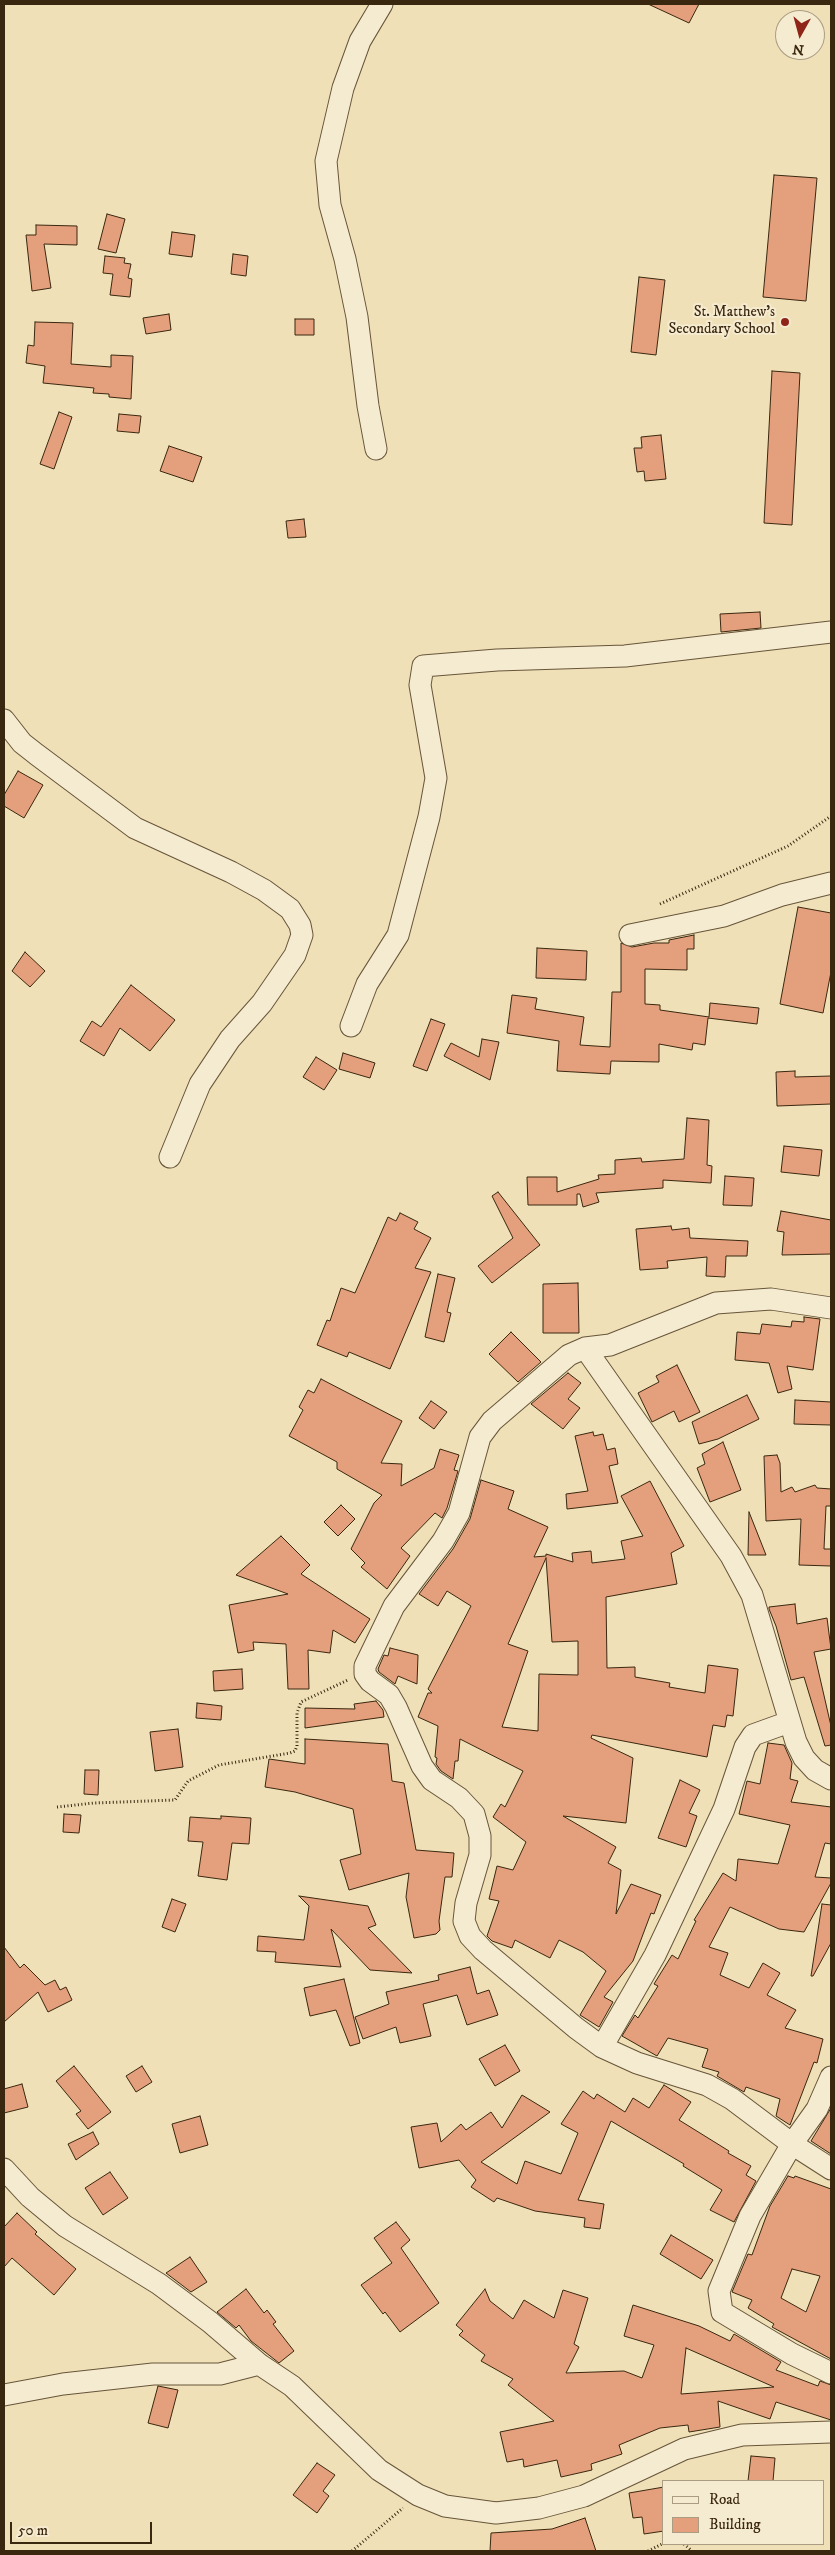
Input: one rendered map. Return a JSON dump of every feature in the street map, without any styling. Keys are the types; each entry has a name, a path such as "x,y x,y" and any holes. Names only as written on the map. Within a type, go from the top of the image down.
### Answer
{"street":[{"path":"376,449 368,406 357,317 345,259 330,205 326,161 343,88 360,41 382,4"},
{"path":"351,1026 367,984 398,935 429,817 436,778 420,685 423,666 487,661 625,656 831,632"},
{"path":"4,720 22,743 135,828 231,872 264,890 290,909 300,925 300,942 295,955 262,1003 230,1039 200,1084 170,1157"},
{"path":"630,935 724,916 782,896 831,883"},
{"path":"831,1308 771,1299 716,1303 610,1345 585,1348 569,1355 492,1421 480,1437 459,1513 443,1541 394,1606 365,1666 365,1674 370,1681 389,1695 413,1748 432,1780 459,1798 474,1814 480,1836 480,1855 466,1904 464,1921 470,1936 483,1950 576,2028 602,2047 637,2063 707,2085 732,2099 792,2144 831,2169"},
{"path":"585,1348 731,1556 752,1595 789,1722 804,1758 815,1770 831,1779"},
{"path":"602,2047 655,1955 724,1809 745,1747 752,1735 789,1722"},
{"path":"831,2077 817,2110 792,2144 746,2224 719,2292 722,2312 792,2354 831,2373"},
{"path":"4,2169 30,2197 65,2226 159,2284 210,2322 259,2364 292,2386 379,2470 418,2495 445,2506 496,2513 539,2508 584,2496 684,2449 742,2434 831,2432"},
{"path":"4,2395 63,2384 153,2374 220,2374 259,2364"}],"path":[{"path":"660,904 788,846 831,816"},
{"path":"57,1807 94,1803 175,1800 188,1781 219,1766 295,1751 297,1746 297,1713 301,1702 338,1684 365,1674"},
{"path":"352,2551 418,2495"},
{"path":"648,2551 662,2545"}],"building":[{"path":"648,4 699,4 689,23"},
{"path":"774,175 817,178 806,301 763,297"},
{"path":"107,214 125,219 116,253 98,249"},
{"path":"36,225 77,226 77,245 44,244 51,288 32,291 26,235 36,235"},
{"path":"172,232 195,235 192,257 169,254"},
{"path":"233,254 248,256 246,276 231,274"},
{"path":"105,256 125,258 124,263 131,264 128,278 132,279 130,297 110,295 113,274 103,273"},
{"path":"639,277 665,280 656,355 631,352"},
{"path":"169,314 171,330 146,334 143,318"},
{"path":"295,319 314,319 314,335 295,335"},
{"path":"35,322 73,323 71,364 111,367 111,355 133,356 131,399 109,397 109,394 93,393 94,388 43,383 45,366 26,363 28,345 34,346"},
{"path":"772,371 800,373 792,525 764,523"},
{"path":"59,412 72,417 54,469 40,464"},
{"path":"119,414 141,416 139,433 117,431"},
{"path":"661,435 666,479 645,481 644,471 637,472 634,448 642,448 641,437"},
{"path":"169,446 202,457 193,482 160,471"},
{"path":"304,519 306,537 288,538 286,521"},
{"path":"760,612 761,628 721,632 720,614"},
{"path":"18,771 43,785 24,818 4,806 4,795"},
{"path":"798,907 831,913 831,972 823,1013 780,1004"},
{"path":"694,935 694,949 687,949 687,970 645,969 645,1004 660,1005 660,1010 709,1017 710,1003 759,1008 757,1024 708,1018 705,1045 693,1043 692,1050 659,1044 659,1062 611,1061 610,1074 557,1071 559,1041 507,1033 512,995 537,998 535,1009 584,1017 580,1045 610,1047 612,992 621,992 621,943 632,947 654,943 669,943 669,940"},
{"path":"537,948 587,951 586,980 536,978"},
{"path":"25,952 45,971 30,987 12,971"},
{"path":"131,985 175,1020 150,1051 120,1028 104,1056 80,1041 92,1021 101,1027"},
{"path":"431,1019 445,1024 427,1071 413,1066"},
{"path":"482,1039 499,1042 490,1080 444,1056 451,1043 479,1057"},
{"path":"343,1053 375,1063 370,1078 339,1069"},
{"path":"316,1057 337,1070 324,1090 303,1077"},
{"path":"795,1071 795,1077 831,1076 831,1104 777,1106 776,1072"},
{"path":"687,1118 709,1120 707,1165 712,1166 711,1183 663,1180 663,1188 596,1193 599,1202 583,1207 580,1194 577,1194 577,1205 528,1205 527,1177 557,1177 557,1192 599,1179 598,1175 615,1174 615,1160 641,1158 642,1162 684,1159"},
{"path":"784,1146 822,1150 819,1176 781,1172"},
{"path":"725,1176 754,1178 752,1206 723,1205"},
{"path":"498,1192 540,1245 492,1283 478,1266 513,1238 492,1196"},
{"path":"781,1211 831,1220 831,1254 782,1255 784,1232 777,1231"},
{"path":"400,1213 418,1222 414,1229 431,1238 415,1268 431,1272 390,1369 349,1352 347,1357 317,1345 327,1320 330,1321 341,1288 355,1293 388,1217 396,1221"},
{"path":"671,1226 672,1230 689,1228 690,1238 748,1241 747,1256 726,1256 725,1277 706,1276 707,1257 667,1261 668,1268 640,1270 636,1229"},
{"path":"438,1274 455,1278 447,1312 451,1313 444,1342 425,1337"},
{"path":"578,1283 579,1333 543,1333 543,1284"},
{"path":"804,1317 820,1319 813,1370 787,1366 792,1389 778,1393 769,1363 735,1360 737,1332 760,1334 762,1324 791,1327 792,1321 804,1322"},
{"path":"511,1332 541,1362 518,1382 489,1354"},
{"path":"677,1365 700,1412 679,1422 674,1411 652,1422 638,1393 659,1382 656,1376"},
{"path":"568,1373 581,1383 568,1399 580,1408 563,1429 531,1404"},
{"path":"321,1379 402,1421 381,1463 402,1464 401,1486 434,1468 440,1449 459,1455 454,1470 458,1471 447,1508 442,1518 435,1513 401,1548 410,1556 387,1589 361,1567 365,1563 351,1549 374,1503 382,1495 337,1469 337,1462 289,1436 303,1410 299,1407 308,1390 314,1393"},
{"path":"747,1395 759,1419 718,1439 699,1444 692,1422"},
{"path":"795,1400 831,1402 831,1425 794,1424"},
{"path":"431,1401 447,1412 434,1429 419,1418"},
{"path":"593,1432 594,1436 603,1434 607,1450 615,1448 618,1464 609,1466 618,1503 567,1509 566,1494 588,1491 575,1436"},
{"path":"723,1442 741,1490 710,1502 697,1468 705,1464 702,1454"},
{"path":"777,1455 780,1463 781,1492 792,1487 795,1492 815,1485 817,1488 831,1489 831,1506 826,1506 824,1549 831,1549 831,1566 799,1565 801,1519 766,1521 764,1456"},
{"path":"481,1480 514,1491 508,1509 548,1527 534,1557 546,1556 546,1554 573,1562 572,1553 591,1551 592,1563 625,1559 621,1541 643,1536 621,1496 650,1481 684,1546 671,1553 677,1584 606,1597 607,1668 635,1667 635,1677 670,1683 669,1687 705,1693 708,1665 738,1669 733,1716 727,1715 725,1727 713,1725 707,1757 592,1735 591,1738 633,1758 626,1823 563,1816 616,1847 608,1863 621,1870 616,1914 631,1884 661,1895 654,1914 651,1913 633,1961 604,1997 613,2002 599,2027 580,2015 606,1971 583,1952 559,1940 550,1958 515,1940 512,1948 492,1941 487,1936 499,1901 489,1899 497,1866 513,1870 526,1842 493,1817 501,1804 505,1807 523,1771 460,1739 458,1761 455,1761 453,1779 441,1771 436,1764 438,1726 418,1717 428,1693 432,1693 428,1689 471,1606 447,1591 438,1606 419,1594 453,1549 470,1519","holes":["546,1558 552,1642 578,1641 578,1675 539,1674 538,1731 502,1727 528,1651 508,1644"]},
{"path":"341,1505 355,1519 338,1536 324,1522"},
{"path":"749,1512 766,1555 748,1555"},
{"path":"281,1536 310,1565 301,1574 370,1619 355,1643 333,1630 330,1653 308,1650 309,1689 288,1689 286,1644 253,1642 254,1650 238,1653 229,1605 288,1594 236,1575"},
{"path":"795,1604 797,1624 827,1618 831,1649 814,1652 831,1726 831,1745 825,1746 804,1677 791,1680 776,1626 769,1609 769,1607"},
{"path":"390,1648 418,1655 417,1684 398,1676 395,1684 379,1672 378,1669 384,1655 388,1656"},
{"path":"242,1669 243,1689 214,1691 213,1671"},
{"path":"376,1701 383,1710 384,1717 305,1728 305,1708 355,1709 354,1704"},
{"path":"197,1703 222,1706 221,1720 196,1718"},
{"path":"178,1729 183,1767 155,1771 150,1732"},
{"path":"305,1739 388,1744 392,1781 404,1783 416,1850 454,1853 452,1877 445,1877 439,1921 440,1930 436,1934 414,1938 406,1897 409,1873 349,1890 340,1860 361,1854 353,1809 295,1792 265,1787 269,1759 305,1764"},
{"path":"768,1743 784,1745 792,1763 790,1779 798,1781 791,1802 831,1807 831,1844 825,1843 815,1877 831,1878 831,1883 804,1932 779,1929 730,1907 709,1947 728,1953 720,1975 749,1988 763,1963 780,1973 767,1995 796,2010 785,2028 823,2039 817,2063 814,2062 790,2125 776,2116 780,2099 746,2087 744,2092 717,2076 719,2072 702,2067 708,2049 668,2038 657,2056 622,2036 635,2015 638,2018 658,1986 654,1984 672,1955 678,1959 696,1921 694,1920 723,1873 736,1881 738,1859 778,1864 790,1825 739,1814 747,1781 760,1784"},
{"path":"85,1770 99,1770 98,1795 84,1794"},
{"path":"680,1780 700,1790 689,1813 697,1816 686,1847 658,1838"},
{"path":"64,1814 81,1815 79,1833 63,1832"},
{"path":"221,1816 251,1818 249,1844 232,1843 227,1880 198,1876 203,1842 188,1841 190,1817 221,1819"},
{"path":"299,1896 368,1906 376,1925 368,1928 412,1973 370,1970 331,1929 341,1967 275,1962 276,1952 257,1951 258,1936 304,1940 309,1906"},
{"path":"172,1899 186,1904 175,1932 162,1927"},
{"path":"822,1904 831,1905 831,1943 813,1976 811,1976"},
{"path":"4,1947 20,1968 24,1964 45,1985 55,1980 60,1990 66,1987 72,2000 48,2012 38,1992 4,2022"},
{"path":"470,1967 477,1994 489,1990 498,2015 467,2025 457,1995 423,2004 431,2036 400,2043 396,2027 363,2039 355,2017 389,2004 386,1992 439,1980 438,1975"},
{"path":"344,1979 360,2043 350,2046 336,2010 310,2016 304,1988"},
{"path":"505,2045 520,2071 495,2086 479,2059"},
{"path":"74,2066 111,2112 88,2129 76,2114 81,2111 56,2081"},
{"path":"142,2066 152,2082 136,2092 126,2076"},
{"path":"22,2084 28,2107 4,2113 4,2089"},
{"path":"664,2085 691,2102 679,2120 751,2166 746,2175 756,2181 734,2222 710,2210 722,2190 683,2166 684,2164 611,2121 578,2200 604,2204 600,2229 584,2227 585,2218 535,2211 497,2198 494,2202 471,2187 476,2180 459,2160 419,2168 411,2127 437,2123 441,2142 461,2124 466,2130 491,2112 502,2128 522,2095 550,2112 481,2162 517,2184 525,2161 561,2174 578,2133 561,2124 583,2091 594,2099 597,2094 625,2112 633,2098 649,2108"},
{"path":"831,2108 831,2154 811,2141"},
{"path":"200,2116 208,2145 180,2153 172,2124"},
{"path":"93,2132 99,2144 76,2160 68,2144"},
{"path":"110,2172 128,2198 103,2215 85,2188"},
{"path":"788,2176 794,2178 795,2176 831,2189 831,2359 772,2327 774,2324 748,2308 752,2300 732,2292 748,2254 752,2255 770,2206","holes":["792,2269 820,2276 806,2312 781,2298"]},
{"path":"17,2213 37,2232 35,2234 76,2269 54,2295 12,2258 4,2267 4,2227"},
{"path":"396,2222 410,2240 401,2248 439,2303 400,2332 385,2312 383,2314 361,2285 392,2263 374,2238"},
{"path":"671,2235 713,2260 701,2279 660,2254"},
{"path":"190,2257 207,2282 191,2292 166,2273"},
{"path":"246,2289 264,2313 267,2310 276,2322 273,2324 294,2351 279,2363 251,2341 239,2325 236,2328 217,2312"},
{"path":"485,2289 490,2301 513,2319 524,2300 554,2318 563,2290 588,2298 574,2344 579,2347 566,2373 624,2371 642,2378 654,2345 624,2336 633,2305 699,2326 730,2341 734,2334 781,2362 776,2370 818,2386 820,2381 831,2385 831,2420 776,2402 770,2419 718,2401 720,2427 689,2432 688,2425 660,2428 619,2445 622,2454 591,2464 592,2470 561,2477 557,2460 524,2467 523,2459 507,2462 500,2432 554,2421 508,2385 513,2379 481,2361 485,2355 459,2335 463,2331 456,2325","holes":["686,2348 774,2387 681,2394"]},
{"path":"158,2386 178,2390 168,2428 148,2423"},
{"path":"751,2456 775,2458 773,2480 748,2480"},
{"path":"317,2463 335,2475 323,2491 329,2496 317,2513 293,2495"},
{"path":"662,2487 662,2531 644,2534 642,2517 633,2518 629,2493"},
{"path":"585,2518 596,2551 490,2551 491,2533 552,2529"}],"place":[{"name":"St. Matthew's Secondary School","path":"785,322"}]}
